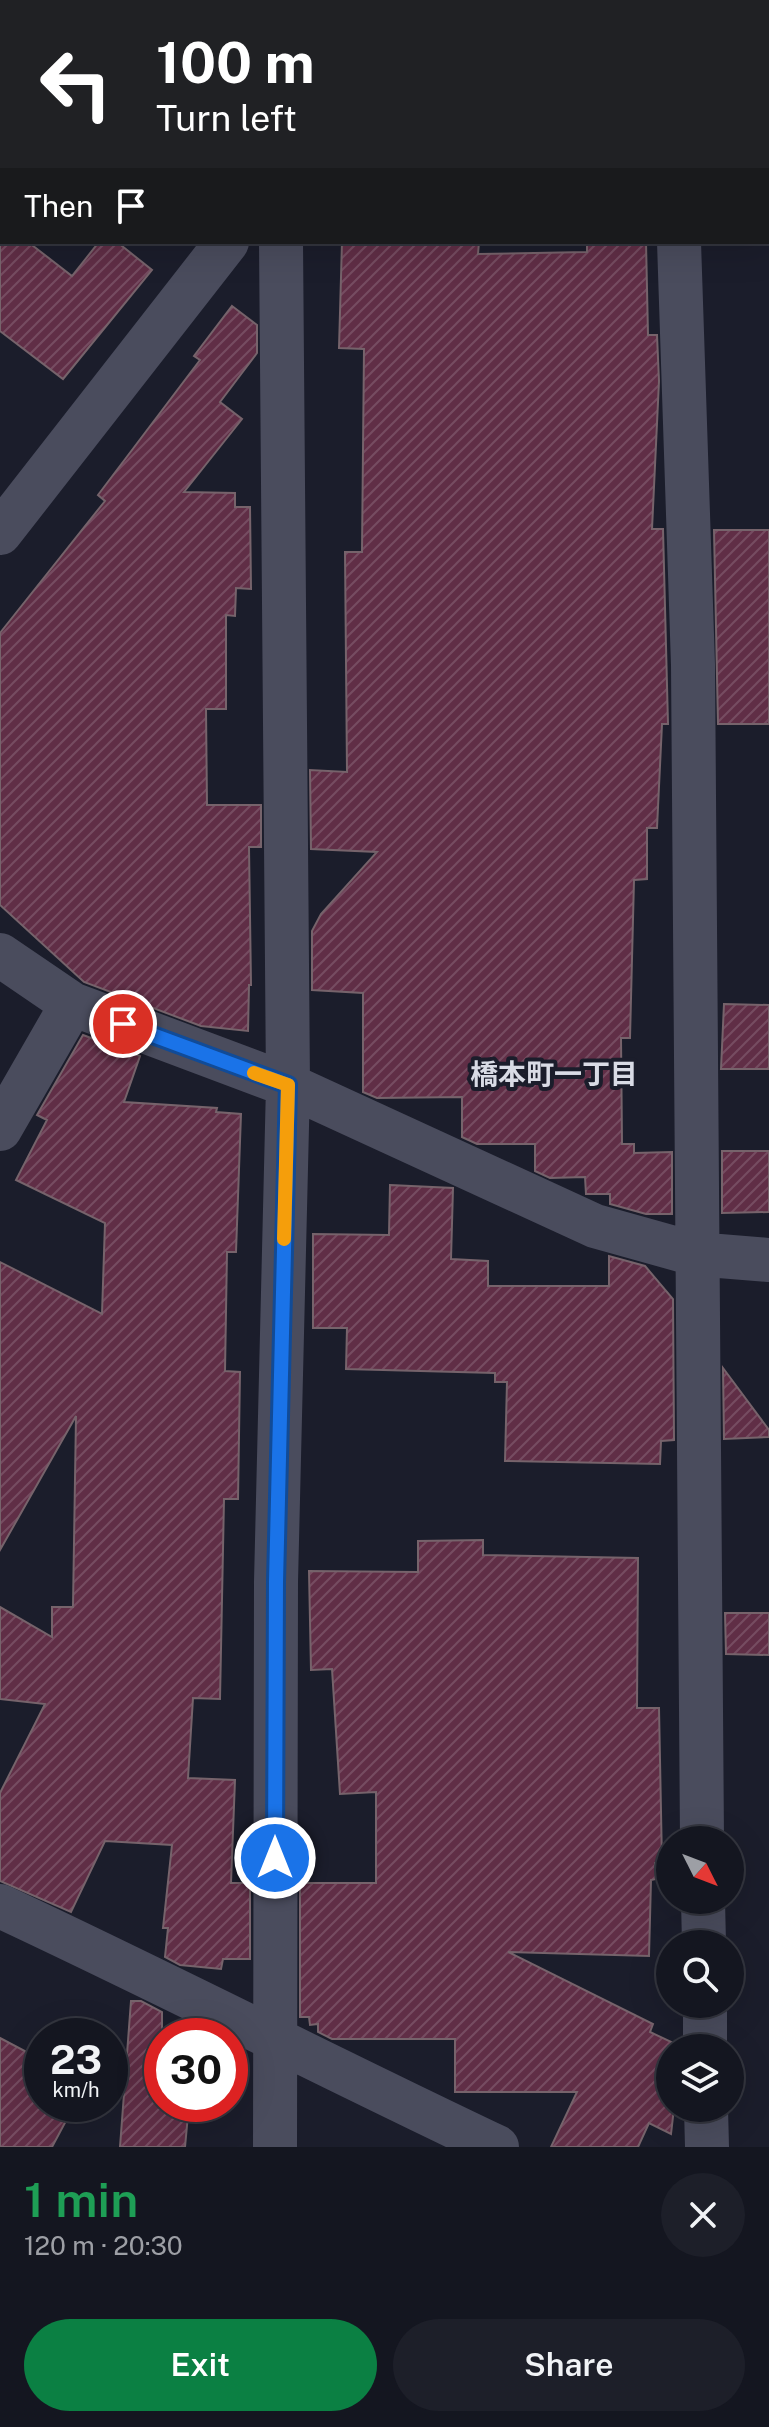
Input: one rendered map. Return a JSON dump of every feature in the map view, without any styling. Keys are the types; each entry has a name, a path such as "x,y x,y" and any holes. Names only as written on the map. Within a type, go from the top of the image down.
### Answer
{"street":[{"path":"0,533 225,244"},
{"path":"275,2147 276,1582 288,1085 281,244"},
{"path":"679,244 693,665 695,1254 702,1826"},
{"path":"0,955 72,1004 288,1085 595,1226 695,1254 769,1260"},
{"path":"0,1129 72,1004"},
{"path":"0,1906 200,2000 274,2042 497,2147"},
{"path":"706,2122 707,2147"}],"building":[{"path":"0,244 31,244 72,276 97,244 120,244 152,270 63,379 0,331"},
{"path":"342,244 479,244 478,254 587,252 587,244 646,244 648,335 657,335 659,381 652,529 663,529 668,724 662,724 657,828 647,828 647,879 634,880 630,1038 621,1038 622,1144 634,1144 634,1153 672,1152 672,1214 646,1214 610,1204 610,1194 586,1194 585,1177 550,1178 535,1171 535,1144 477,1144 462,1137 462,1097 377,1098 363,1092 363,993 312,990 312,931 321,914 377,852 311,849 310,770 347,772 345,552 362,552 364,349 339,348"},
{"path":"232,306 257,325 257,353 220,402 242,419 184,492 235,493 235,507 250,507 251,589 236,588 235,616 226,615 226,709 206,709 207,805 261,805 261,847 249,847 251,985 248,1031 201,1026 84,982 0,905 0,633 105,501 98,495 200,360 194,356"},
{"path":"714,530 769,530 769,724 718,724"},
{"path":"724,1004 769,1005 769,1069 721,1069"},
{"path":"83,1035 140,1056 124,1102 217,1108 216,1112 241,1114 236,1252 227,1252 225,1371 240,1372 238,1499 224,1499 220,1699 193,1698 188,1778 235,1780 231,1883 250,1883 250,1959 223,1959 221,1969 180,1965 165,1957 168,1928 163,1928 172,1845 105,1841 71,1912 0,1881 0,1793 45,1704 0,1699 0,1607 52,1637 52,1607 73,1607 76,1416 0,1550 0,1262 102,1314 105,1223 16,1180 47,1120 37,1115"},
{"path":"722,1151 769,1151 769,1212 722,1213"},
{"path":"390,1185 453,1188 451,1259 488,1261 488,1286 609,1286 609,1256 645,1266 673,1299 674,1440 661,1441 660,1464 505,1461 507,1382 495,1382 495,1373 346,1369 347,1328 313,1328 313,1234 389,1235"},
{"path":"723,1368 769,1430 769,1437 724,1439"},
{"path":"483,1540 483,1555 638,1558 637,1708 659,1708 661,1826 656,1826 656,1879 651,1880 649,1956 508,1952 653,2024 650,2032 656,2035 656,2122 672,2122 671,2134 649,2123 638,2147 551,2147 577,2092 455,2092 455,2039 332,2039 318,2032 318,2024 310,2025 309,2017 300,2017 300,1883 376,1883 376,1792 340,1794 332,1669 311,1670 309,1571 418,1572 418,1541"},
{"path":"725,1613 769,1613 769,1655 726,1654"},
{"path":"131,2001 141,2001 162,2012 162,2018 144,2018 144,2122 187,2122 185,2147 120,2147 122,2122 128,2122"},
{"path":"0,2038 24,2051 24,2122 65,2122 52,2147 0,2147"}],"slow traffic":[{"path":"254,1073 288,1085 284,1239"}],"district":[{"name":"橋本町一丁目","path":"554,1073"}],"route":[{"path":"123,1024 288,1085 276,1582 275,1858"}]}
